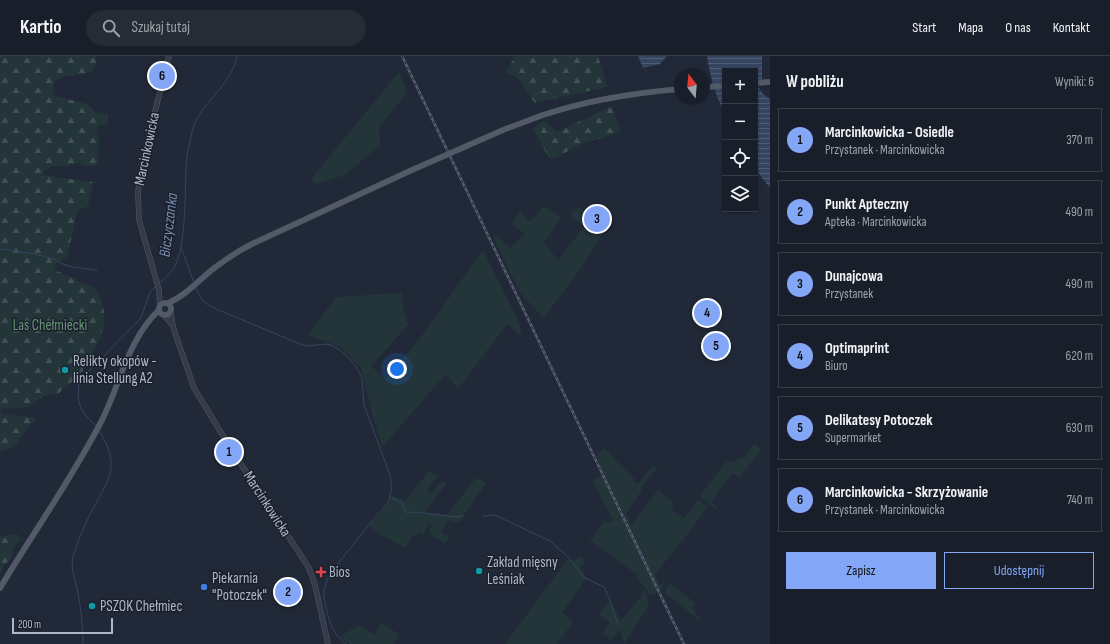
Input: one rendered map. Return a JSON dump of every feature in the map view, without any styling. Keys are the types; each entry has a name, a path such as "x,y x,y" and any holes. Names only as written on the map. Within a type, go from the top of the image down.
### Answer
{"main road":[{"path":"758,84 770,82"},
{"path":"710,87 722,86"},
{"path":"0,588 32,536 57,500 93,437 113,395 135,341 141,331 161,311 202,278 240,251 274,233 522,122 558,110 615,96 674,90"},
{"path":"161,311 168,315 169,306"}],"street":[{"name":"Marcinkowicka","path":"169,56 145,151 139,183 140,220 159,290 161,311 173,327"},
{"name":"Marcinkowicka","path":"159,290 169,306 173,327 198,396 309,568 315,585 328,644"}],"green space":[{"name":"Las Chełmiecki","path":"0,56 96,56 95,67 92,70 55,80 52,93 56,96 87,104 95,112 108,114 108,124 99,125 96,132 99,140 98,165 85,166 79,163 67,166 52,166 42,173 48,176 93,182 88,207 81,208 77,212 67,257 55,264 55,270 94,288 100,297 103,306 104,323 102,331 95,348 82,371 57,396 51,393 44,396 29,407 1,409 2,414 31,417 35,419 35,422 31,424 14,447 0,451"},
{"path":"515,56 598,56 607,87 535,103 519,79 506,72"},
{"path":"399,72 407,93 379,127 380,145 345,175 315,184 311,179"},
{"path":"612,106 621,132 581,144 557,157 549,158 533,128 544,121 557,132"},
{"path":"544,206 562,217 544,243 558,260 584,227 570,216 578,206 605,230 583,265 544,318 520,293 493,237 497,235 510,248 525,234 511,223 520,212 530,222"},
{"path":"483,250 514,312 522,332 519,335 507,324 458,389 446,374 382,447 361,368 341,347 308,335 336,297 402,293 403,309 408,325 371,366 386,379 420,338"},
{"path":"754,444 762,450 740,477 732,473 711,502 719,509 718,510 701,498 700,496 726,462 743,458"},
{"path":"604,448 638,484 653,465 654,467 658,467 641,488 642,490 626,513 631,525 658,490 673,502 672,510 684,518 698,500 708,506 655,574 660,585 665,581 660,591 596,456"},
{"path":"429,471 438,477 427,490 431,494 439,483 441,484 443,482 446,484 425,512 447,515 476,478 485,482 485,485 460,521 456,522 448,520 442,531 444,534 449,536 445,544 431,535 429,530 432,525 429,524 423,535 419,533 416,537 413,535 405,548 381,535 369,526 383,510 392,496 405,501"},
{"path":"602,475 658,592 655,595 652,595 646,590 636,576 639,576 590,540 605,521 609,523 613,520 593,481"},
{"path":"0,533 2,536 17,534 21,539 15,545 10,561 4,564 0,574"},
{"path":"579,555 586,561 580,568 586,578 562,613 573,622 557,644 505,644 568,559 575,561"},
{"path":"638,583 647,597 648,607 624,644 620,630 611,640 602,633 610,623 599,615 609,601 616,611 620,621 643,593"},
{"path":"670,583 695,603 691,607 695,611 695,614 701,617 698,619 665,593"},
{"path":"381,623 399,634 394,644 350,644 339,637 359,625 374,635"}],"water":[{"path":"638,56 667,56 660,64 643,68"},
{"path":"707,56 762,56 762,79 758,82 758,68 722,68 722,108"},
{"path":"758,87 763,94 770,99 770,188 758,173"}],"waterway":[{"name":"Biczyczanka","path":"159,283 174,268 181,248 184,220 186,161 194,124 228,78 234,68 237,56"},
{"path":"181,247 194,283"},
{"path":"0,249 35,254 53,259 72,267 97,270"},
{"name":"Biczyczanka","path":"96,426 84,414 80,406 78,397 79,383 141,318 150,292 157,285"},
{"path":"195,286 201,299 214,308 300,344 307,346 327,344 339,349 355,365 362,378 364,405 390,475 391,488 387,503 328,578 324,594 327,613 335,632 346,644"},
{"name":"Biczyczanka","path":"83,644 81,612 72,562 76,546 110,474 110,455 99,431"},
{"path":"390,497 403,503 405,511 408,513 414,512 457,517 462,516"},
{"path":"483,516 495,515 550,541 569,558 585,578 604,587 618,625"}],"railway":[{"path":"402,56 684,644"}],"place":[{"name":"Marcinkowicka - Skrzyżowanie","path":"162,76"},
{"name":"Dunajcowa","path":"597,219"},
{"name":"Optimaprint","path":"707,313"},
{"name":"Delikatesy Potoczek","path":"716,346"},
{"name":"Relikty okopów - linia Stellung A2","path":"65,370"},
{"name":"Marcinkowicka - Osiedle","path":"229,452"},
{"name":"Zakład mięsny Leśniak","path":"479,571"},
{"name":"Bios","path":"321,572"},
{"name":"Piekarnia \"Potoczek\"","path":"204,587"},
{"name":"Punkt Apteczny","path":"288,592"},
{"name":"PSZOK Chełmiec","path":"92,606"}]}
